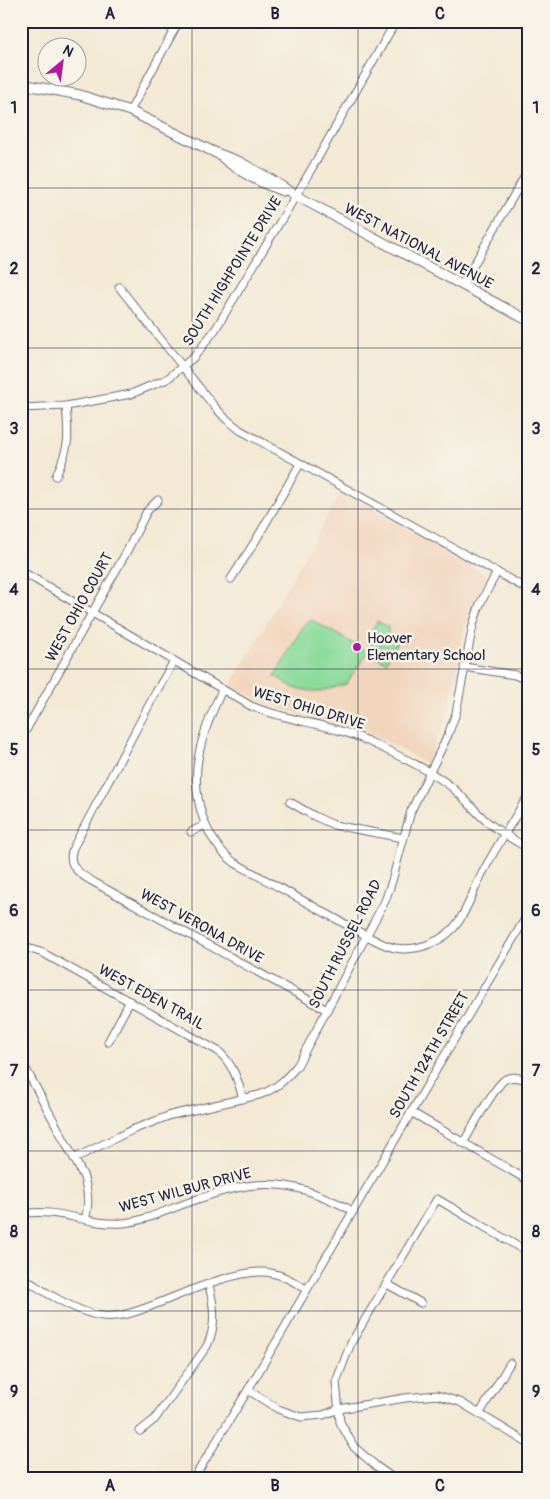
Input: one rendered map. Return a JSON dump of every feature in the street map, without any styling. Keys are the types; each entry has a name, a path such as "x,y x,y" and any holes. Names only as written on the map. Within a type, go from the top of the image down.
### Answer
{"main road":[{"name":"WEST NATIONAL AVENUE","path":"21,84 80,95 130,111 216,153 236,169 252,178 295,195 529,321"}],"street":[{"path":"130,111 179,21"},
{"name":"SOUTH HIGHPOINTE DRIVE","path":"21,408 66,406 120,397 141,391 167,379 200,351 215,330 396,21"},
{"path":"462,285 529,169"},
{"path":"119,288 214,406 231,423 257,441 529,590"},
{"path":"56,476 66,455 69,440 66,406"},
{"path":"230,579 256,540 300,464"},
{"name":"WEST OHIO COURT","path":"26,730 147,511 158,500"},
{"name":"WEST OHIO DRIVE","path":"21,571 251,706 273,714 359,737 429,773 448,785 485,821 529,849"},
{"name":"SOUTH RUSSEL ROAD","path":"75,1158 132,1130 172,1115 243,1099 273,1090 287,1078 300,1061 367,936 387,894 411,811 445,742 456,714 473,625 480,604 497,572"},
{"name":"WEST VERONA DRIVE","path":"174,661 73,848 72,864 78,872 106,889 327,1010"},
{"path":"464,667 515,675 529,680"},
{"path":"222,690 208,722 197,768 199,800 209,835 218,848 235,863 388,946 408,948 430,944 446,934 461,917 480,877 529,794"},
{"path":"290,802 334,825 403,838"},
{"path":"191,832 205,825"},
{"name":"SOUTH 124TH STREET","path":"194,1478 248,1390 529,912"},
{"name":"WEST EDEN TRAIL","path":"21,946 44,953 218,1051 236,1074 243,1099"},
{"path":"108,1042 130,1001"},
{"path":"21,1060 83,1175 88,1191 86,1219"},
{"path":"463,1143 497,1088 505,1079 514,1077 529,1080"},
{"path":"412,1112 529,1181"},
{"name":"WEST WILBUR DRIVE","path":"21,1214 49,1212 113,1223 134,1221 209,1195 254,1184 275,1184 317,1193 352,1211"},
{"path":"393,1478 354,1447 340,1422 336,1382 351,1343 437,1199 529,1253"},
{"path":"21,1275 45,1291 80,1309 103,1316 124,1314 142,1309 239,1275 263,1272 288,1278 306,1289"},
{"path":"387,1284 422,1303"},
{"path":"140,1431 155,1419 207,1346 212,1334 215,1315 208,1285"},
{"path":"480,1413 510,1363"},
{"path":"248,1390 278,1409 302,1417 323,1415 339,1409 405,1398 437,1395 460,1402 529,1444"}],"shaded area":[{"name":"Hoover Elementary School","path":"342,491 487,575 466,624 447,716 427,764 364,729 280,709 231,685"}],"green space":[{"path":"312,620 368,652 346,684 318,692 294,688 275,676 305,623"},
{"path":"377,621 388,627 388,637 395,637 397,642 386,662 372,655 375,647 366,642"}],"place":[{"name":"Hoover Elementary School","path":"357,647"}]}
